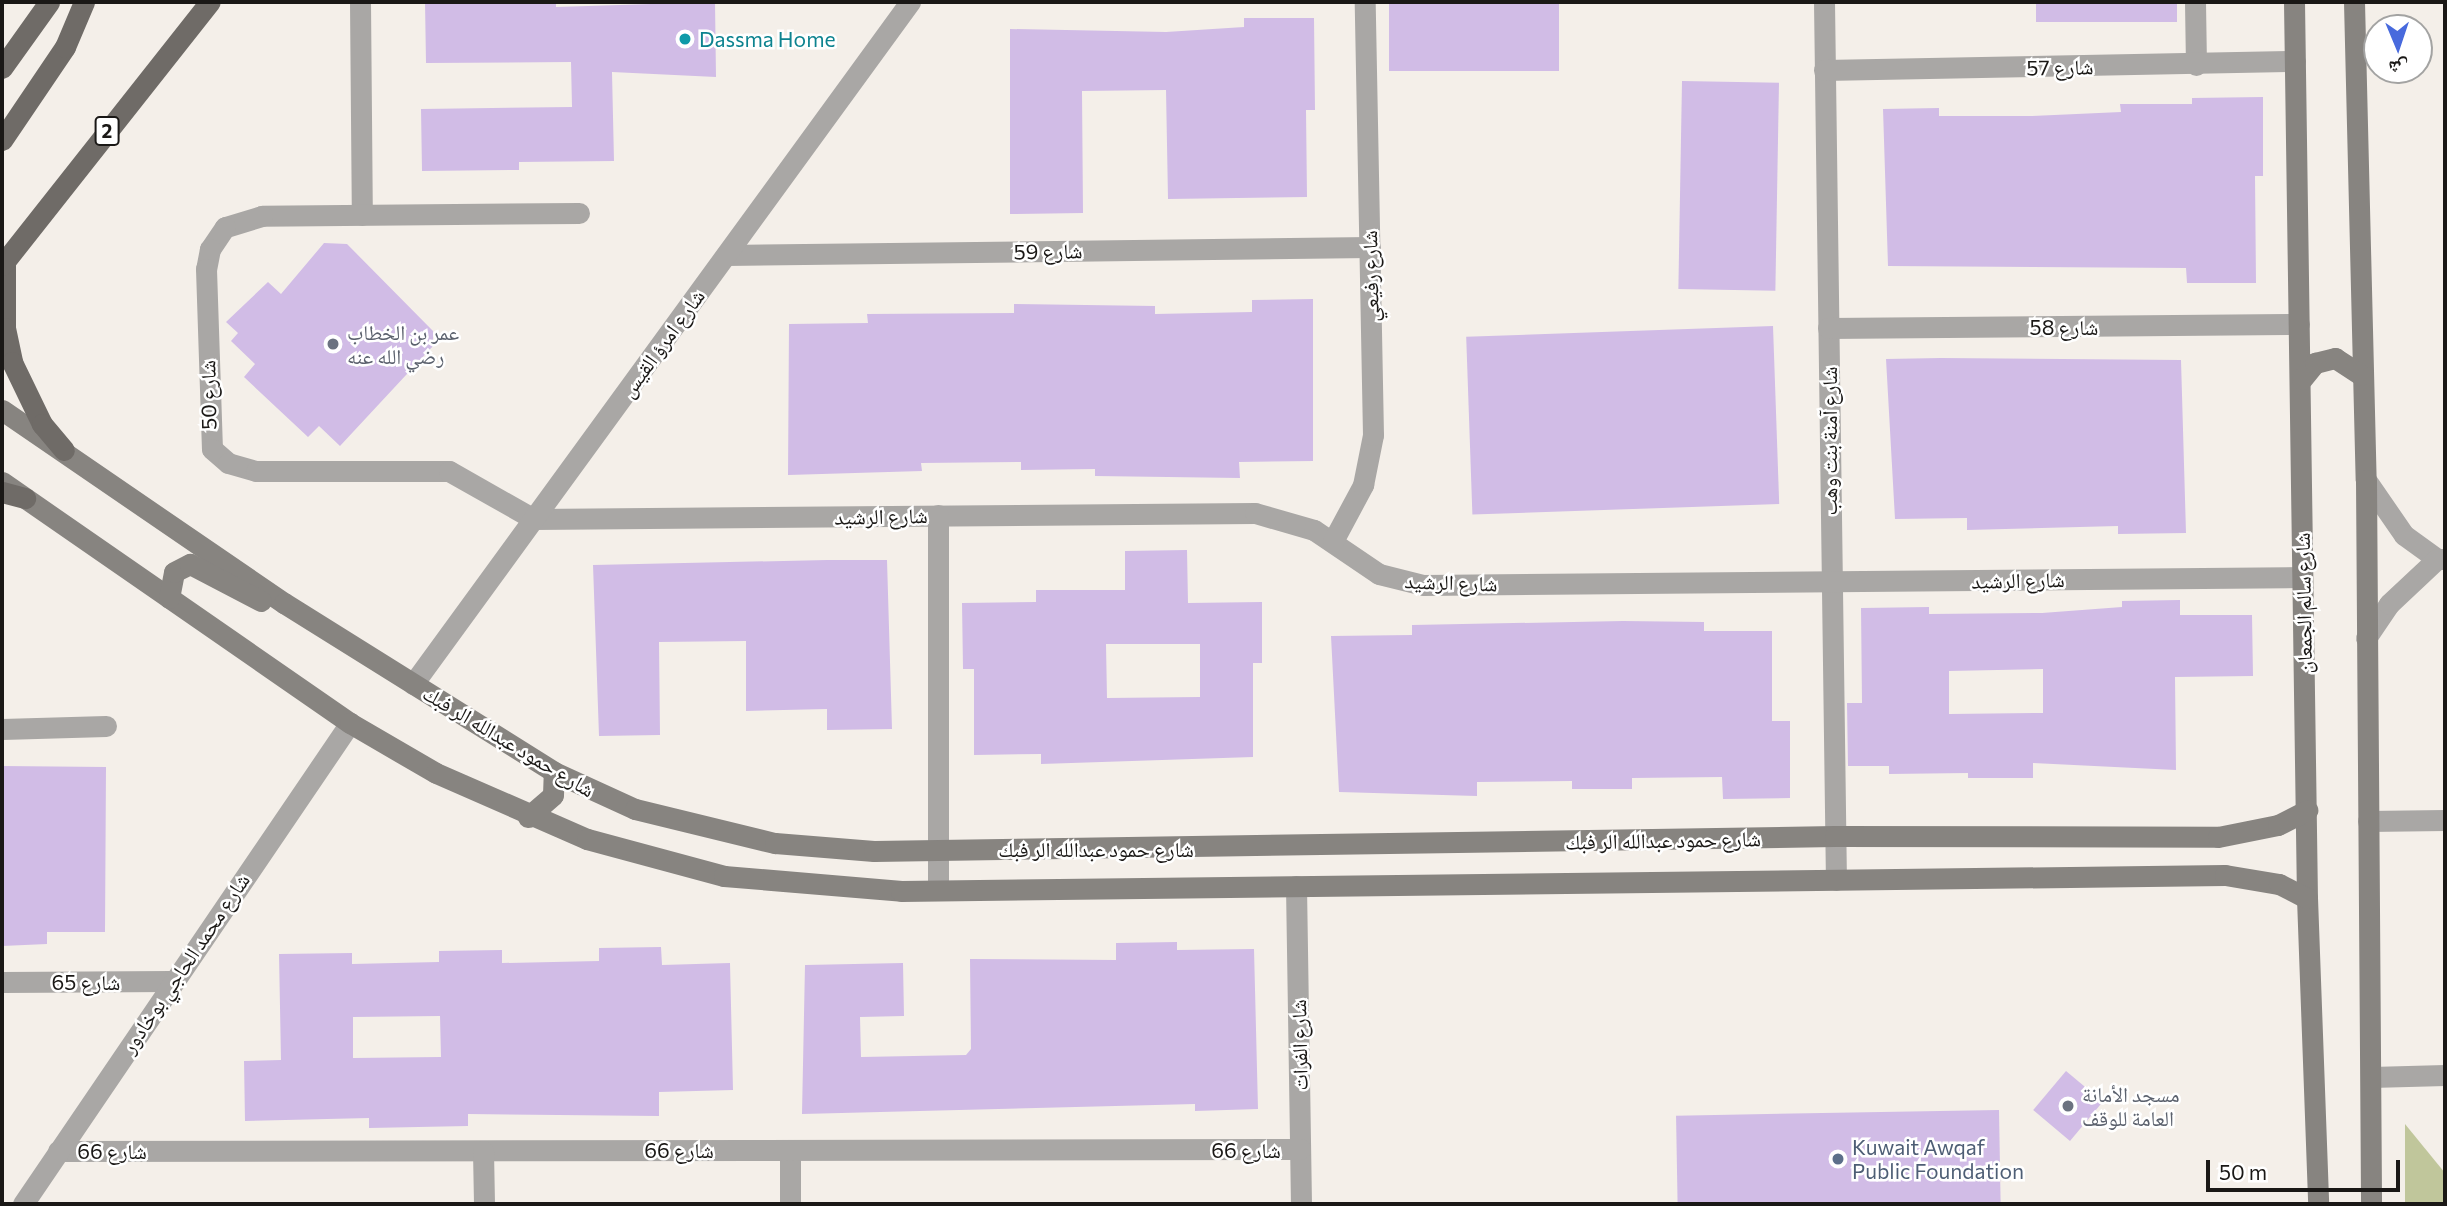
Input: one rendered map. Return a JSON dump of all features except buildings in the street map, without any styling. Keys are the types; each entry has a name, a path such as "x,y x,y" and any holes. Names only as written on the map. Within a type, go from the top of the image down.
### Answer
{"main road":[{"path":"2,68 49,2"},
{"path":"2,140 65,47 84,2"},
{"name":"2","path":"3,262 210,2"},
{"path":"3,262 4,317 12,362 42,424 64,450"},
{"path":"2,492 26,498"}],"street":[{"path":"360,2 362,215"},
{"name":"شارع امرؤ القيس","path":"413,684 910,2"},
{"name":"شارع رفيعي","path":"1332,541 1370,462 1370,247 1365,2"},
{"name":"شارع آمنة بنت وهب","path":"1824,2 1836,880"},
{"path":"2195,2 2196,65"},
{"name":"شارع سالم الجمعان","path":"2294,2 2302,379 2307,898 2319,1202"},
{"path":"2354,2 2361,375 2366,480 2370,1202"},
{"name":"شارع 57","path":"1824,70 2196,65 2295,61"},
{"name":"شارع 50","path":"534,519 449,471 256,471 228,463 212,449 206,269 219,233 247,218 579,213"},
{"name":"شارع 59","path":"726,255 1370,247"},
{"name":"شارع 58","path":"1828,328 2299,324"},
{"path":"2302,379 2324,358 2346,360 2361,375"},
{"name":"شارع حمود عبدالله الر فبك","path":"2,410 284,603 554,772 624,805 729,835 843,850 1835,836 2218,837 2278,825 2307,810"},
{"path":"2366,480 2390,520 2441,559 2389,604 2366,638"},
{"name":"شارع حمود عبدالله الر فبك","path":"2,482 350,723 528,817 641,856 724,876 820,887 938,890 2225,875 2279,884 2307,898"},
{"name":"شارع الرشيد","path":"534,519 1255,513 1295,522 1332,541 1379,574 1408,584 2302,577"},
{"path":"938,515 938,890"},
{"path":"169,598 174,572 190,564 260,601 284,603"},
{"name":"شارع محمد الحاجي بوخادور","path":"23,1204 171,981 350,723"},
{"path":"2,729 106,726"},
{"path":"528,817 552,795 554,772"},
{"path":"2368,821 2445,820"},
{"name":"شارع الفرات","path":"1296,886 1301,1204"},
{"name":"شارع 65","path":"2,982 171,981"},
{"path":"2371,1077 2445,1075"},
{"path":"483,1150 484,1204"},
{"path":"790,1150 790,1204"},
{"name":"شارع 66","path":"58,1151 1300,1150"}],"green space":[{"path":"2405,1124 2445,1173 2445,1204 2405,1204"}],"place":[{"name":"Dassma Home","path":"685,39"},
{"name":"عمر بن الخطاب رضي الله عنه","path":"333,344"},
{"name":"مسجد الأمانة العامة للوقف","path":"2068,1106"},
{"name":"Kuwait Awqaf Public Foundation","path":"1838,1159"}]}
